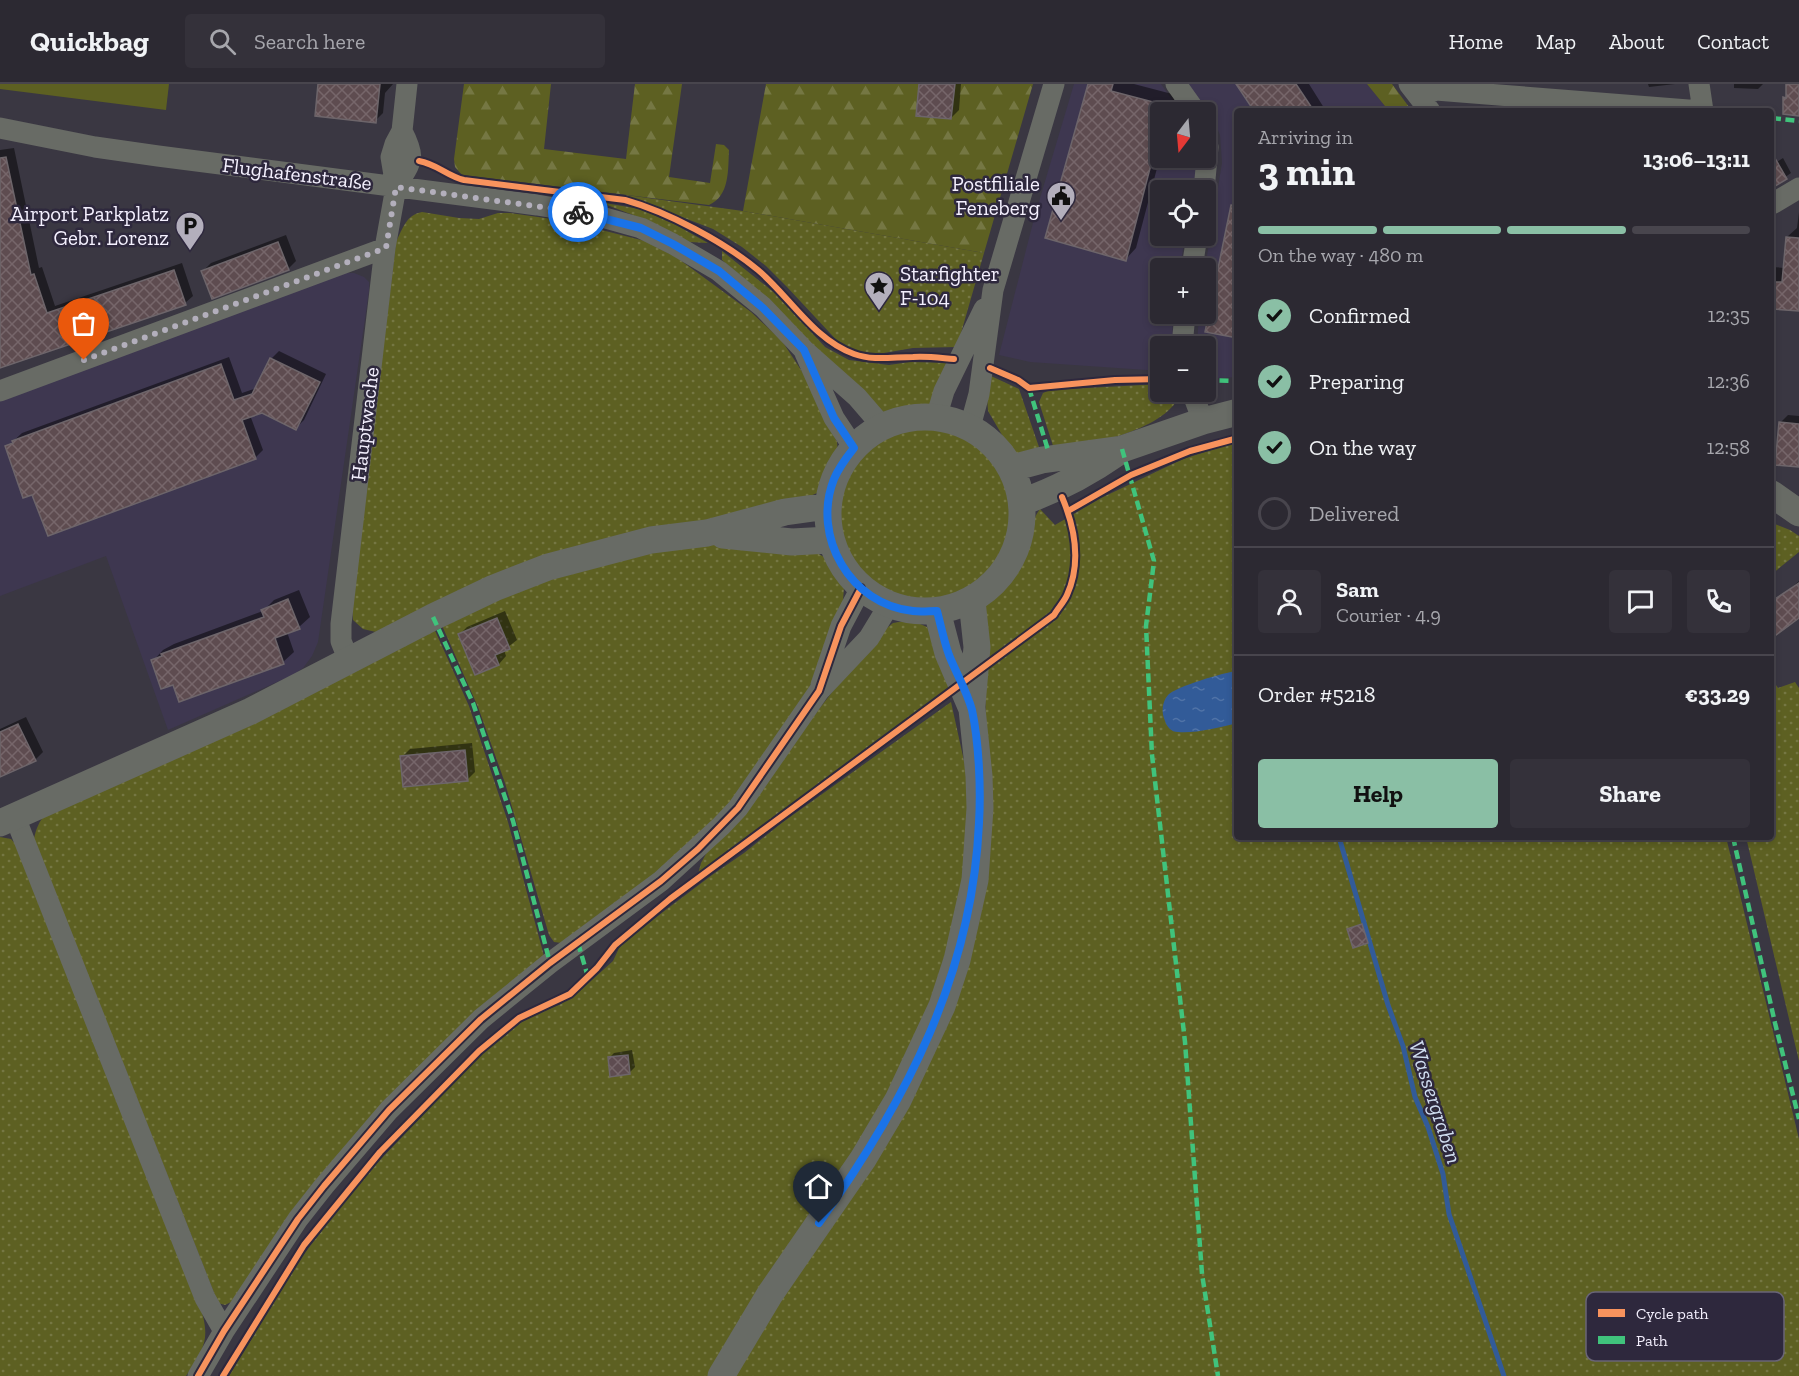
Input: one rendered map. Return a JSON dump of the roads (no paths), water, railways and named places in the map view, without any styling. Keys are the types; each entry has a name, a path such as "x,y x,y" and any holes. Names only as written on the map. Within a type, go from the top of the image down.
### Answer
{"street":[{"name":"Hauptwache","path":"349,661 341,641 341,624 386,248 396,187 391,157 402,131 407,84"},
{"path":"970,427 980,394 993,290 1054,84"},
{"path":"1176,84 1189,102"},
{"path":"1699,84 1702,108"},
{"path":"1419,98 1437,90 1664,108"},
{"name":"Flughafenstraße","path":"0,128 148,155 537,205 591,214 641,228 719,271 763,308 804,350 857,397 882,426"},
{"path":"1774,203 1799,188"},
{"path":"0,391 386,248"},
{"path":"936,418 944,391 993,290"},
{"name":"Flughafenstraße","path":"804,350 834,418 854,448"},
{"path":"1196,402 1203,421"},
{"path":"1012,468 1042,460 1122,449 1203,421 1234,413"},
{"path":"916,417 936,418 970,427 996,448 1012,468 1022,502 1021,534 1006,570 988,590 972,601 937,611 912,611 889,605 861,588 846,572 830,540 828,506 833,481 854,448 882,426 916,417"},
{"path":"1022,502 1052,491 1091,471 1122,449"},
{"path":"1774,495 1799,513"},
{"path":"224,1331 205,1298 8,820 251,711 433,617 494,588 548,567 651,540 707,533 785,512 828,506"},
{"path":"707,533 792,542 830,540"},
{"path":"819,691 841,626 861,588"},
{"path":"721,1376 770,1294 863,1159 898,1100 942,1006 957,960 975,880 980,808 972,709 977,647 972,601"},
{"path":"198,1376 224,1331 298,1219 389,1110 481,1019 699,849 738,808 819,691 868,638 889,605"},
{"path":"937,611 948,653 972,709"}],"water":[{"path":"1234,672 1234,724 1191,732 1171,730 1163,711 1163,704 1168,695 1190,684"}],"waterway":[{"name":"Wassergraben","path":"1340,840 1388,1005 1403,1046 1415,1097 1428,1127 1443,1174 1449,1214 1504,1376"}],"place":[{"name":"Postfiliale Feneberg","path":"1061,222"},
{"name":"Airport Parkplatz Gebr. Lorenz","path":"190,252"},
{"name":"Starfighter F-104","path":"879,312"}]}
